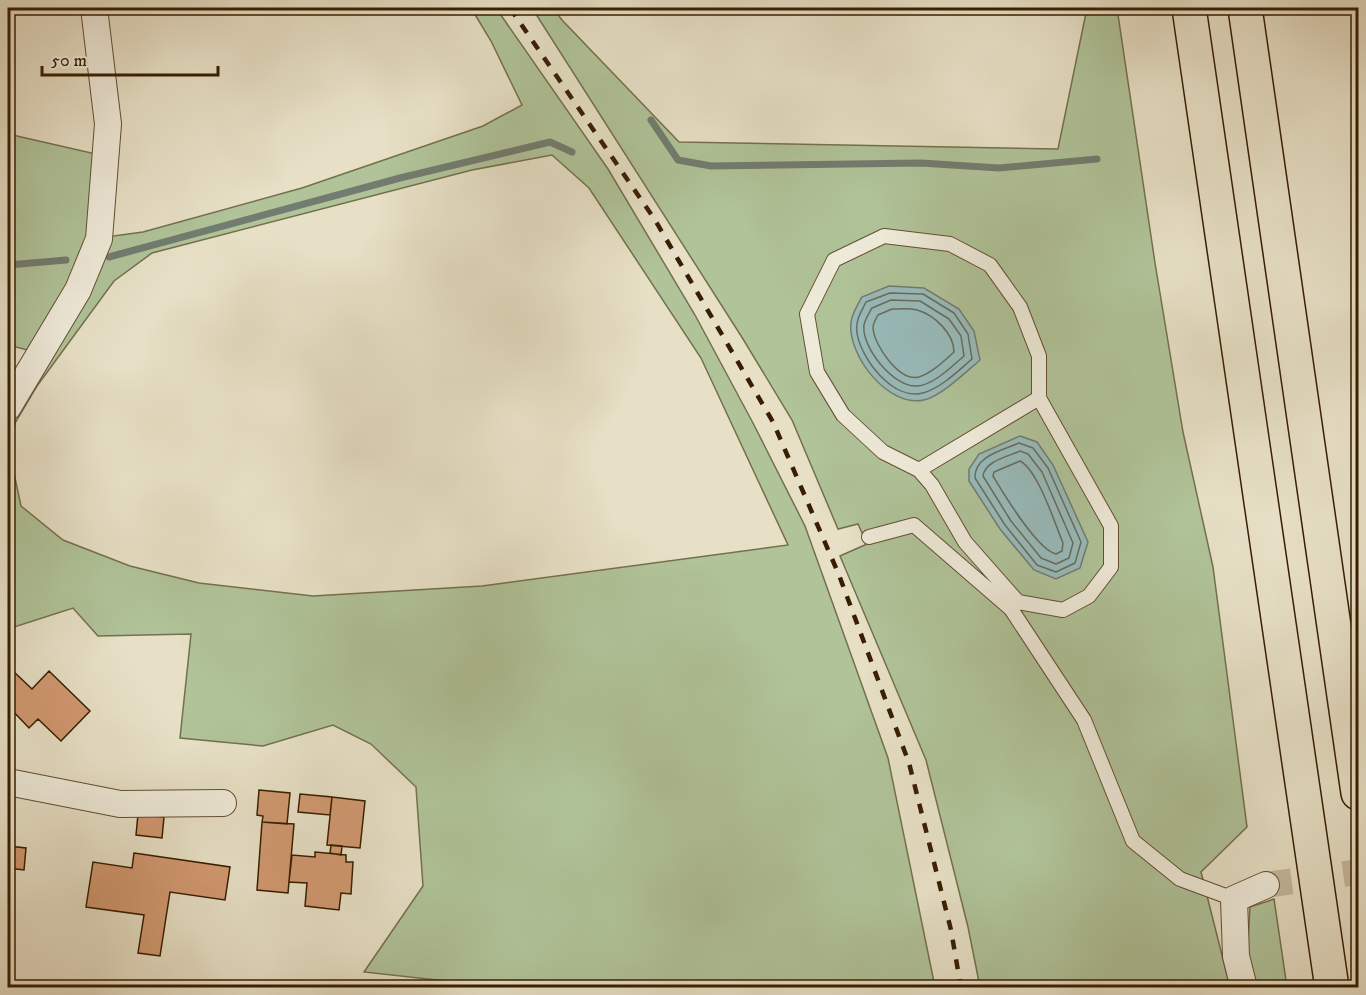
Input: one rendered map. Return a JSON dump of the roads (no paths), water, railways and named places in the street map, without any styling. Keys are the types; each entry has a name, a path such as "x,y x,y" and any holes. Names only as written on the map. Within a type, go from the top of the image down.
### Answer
{"highway":[{"path":"1189,8 1332,987"},
{"path":"1245,8 1359,793"}],"street":[{"path":"8,406 78,290 99,239 108,124 94,8"},
{"path":"8,782 120,804 223,802"},
{"path":"1244,987 1236,956 1234,899 1266,885"}],"lane":[{"path":"869,537 915,525 1015,605 1063,610 1089,596 1111,567 1111,526 1039,398 1039,356 1020,307 990,265 950,244 884,236 834,260 807,314 818,372 843,415 883,452 919,470 932,485 964,542 1015,605 1084,720 1132,841 1180,879 1234,899"},
{"path":"919,470 1039,398"}],"water":[{"path":"889,286 924,288 959,309 974,331 980,360 931,398 910,400 897,396 884,388 872,376 856,349 851,322 857,306 862,297"},
{"path":"1020,436 1037,442 1053,465 1088,542 1080,568 1056,579 1034,570 1000,529 969,481 969,469 979,454"}],"waterway":[{"path":"651,120 678,160 711,166 921,163 999,168 1097,159"},
{"path":"109,257 400,178 550,142 572,152"},
{"path":"8,265 66,260"}],"tunnel":[{"path":"1266,885 1358,872"}],"railway":[{"path":"510,8 655,220 773,422 839,575 909,763 951,930 961,988"}]}
